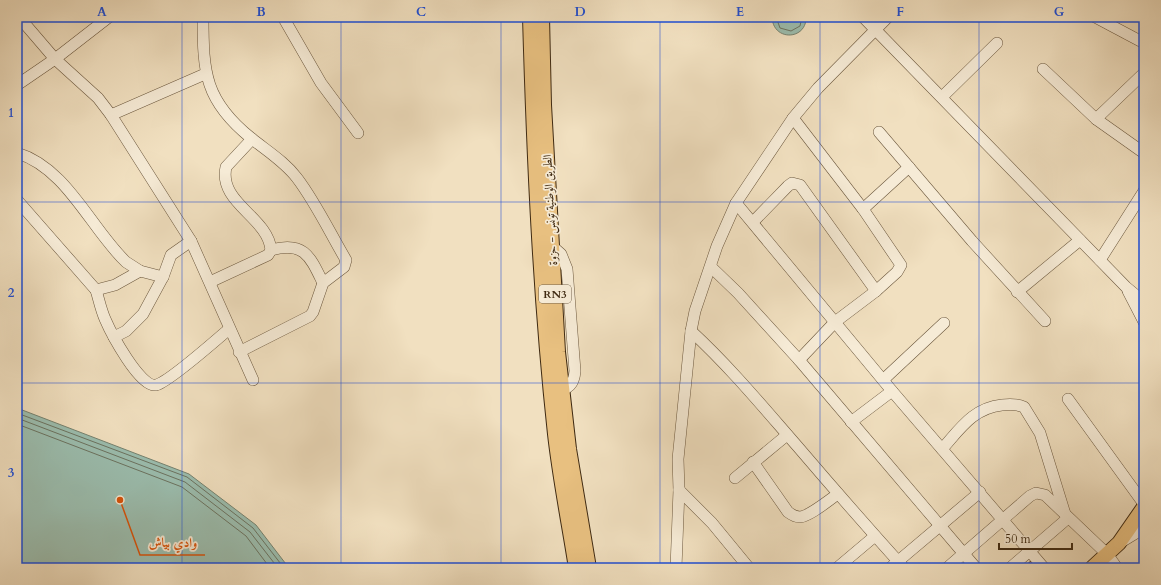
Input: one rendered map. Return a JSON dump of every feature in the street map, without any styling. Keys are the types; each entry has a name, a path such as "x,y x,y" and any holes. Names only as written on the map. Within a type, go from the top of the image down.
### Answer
{"main road":[{"name":"الطريق الوطنية تونس - حزوة","path":"530,17 557,390 589,568"},
{"name":"الطريق الوطنية تونس - حزوة","path":"542,17 544,197 552,246 558,352 556,442 576,568"},
{"path":"1092,568 1119,543 1144,505"}],"street":[{"path":"19,17 55,59 98,98 111,115 191,241 252,380"},
{"path":"17,85 55,59 109,17"},
{"path":"203,17 203,56 205,74 224,113 252,139 281,161 297,178 346,260 344,267 323,283 313,312 310,316 239,352"},
{"path":"283,17 322,83 358,133"},
{"path":"863,17 876,28 1080,240 1141,301 1144,322"},
{"path":"676,568 679,490 678,459 692,331 695,311 717,246 736,203 793,118 818,88 888,17"},
{"path":"1095,17 1144,43"},
{"path":"942,97 997,43"},
{"path":"1043,69 1096,119 1144,153"},
{"path":"1096,119 1144,73"},
{"path":"111,115 205,74"},
{"path":"793,118 862,209 901,265 897,272 876,291 835,322 799,360"},
{"path":"879,132 1017,292 1045,321"},
{"path":"252,139 226,167 225,175 228,186 238,204 261,227 271,250"},
{"path":"17,153 34,161 62,183 119,255 140,271 163,277"},
{"path":"862,209 909,167"},
{"path":"753,222 788,186 792,183 800,185 876,291"},
{"path":"1100,260 1144,191"},
{"path":"17,200 96,290 105,319 114,337 142,380 152,385 158,385 229,329"},
{"path":"736,203 892,391 1044,568"},
{"path":"1017,292 1080,240"},
{"path":"114,337 126,331 143,314 163,277 171,255 191,241"},
{"path":"210,282 268,255 271,250 286,246 304,251 309,256 323,283"},
{"path":"711,267 742,297 799,360 976,568"},
{"path":"96,290 114,285 140,271"},
{"path":"883,380 944,323"},
{"path":"692,331 723,360 875,536 898,566 939,525 980,492"},
{"path":"851,422 892,391"},
{"path":"1068,399 1144,505"},
{"path":"942,449 969,418 980,411 997,406 1013,405 1024,407 1040,433 1067,516"},
{"path":"735,478 752,462 787,435"},
{"path":"752,462 788,512 795,517 801,517 808,514 838,494"},
{"path":"679,490 712,523 750,568"},
{"path":"947,568 1002,518 1030,496 1036,494 1045,495 1107,554 1118,568"},
{"path":"1010,568 1067,516"},
{"path":"1119,543 1144,528"},
{"path":"837,568 875,536"}],"water":[{"path":"772,17 806,17 805,25 801,30 796,34 790,35 783,34 778,31 774,25"},
{"path":"17,408 189,474 256,525 289,568 17,568"}],"building":[{"path":"1033,559 1041,568 1023,568"}],"place":[{"name":"وادي بياش","path":"120,500"}]}
